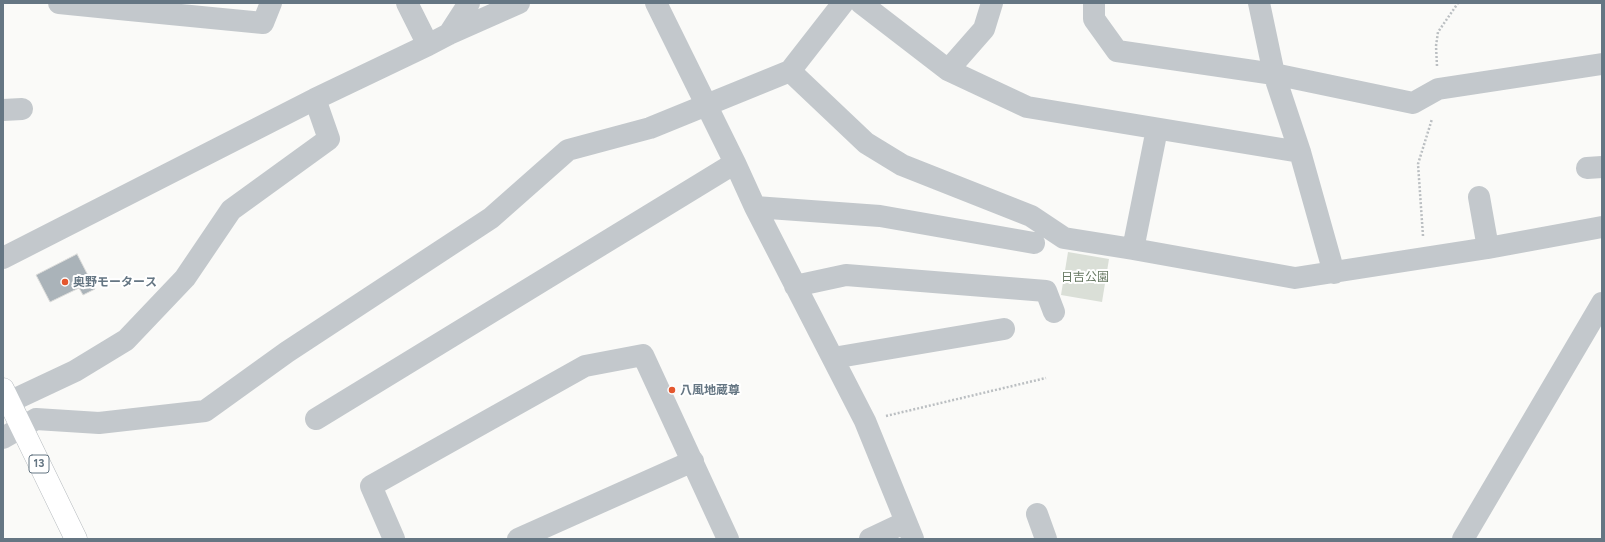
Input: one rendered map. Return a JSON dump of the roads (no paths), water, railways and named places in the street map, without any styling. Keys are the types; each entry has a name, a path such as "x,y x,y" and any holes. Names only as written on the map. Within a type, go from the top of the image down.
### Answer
{"main road":[{"name":"13","path":"6,395 12,433 76,539"}],"street":[{"path":"59,3 120,6 263,22 271,3"},
{"path":"407,3 428,45"},
{"path":"449,34 469,3"},
{"path":"3,258 314,99 449,34 519,3"},
{"path":"656,3 735,163 755,207 865,421 910,531 870,539"},
{"path":"12,433 36,419 100,423 205,411 287,352 491,218 568,150 650,128 790,71 843,3"},
{"path":"861,3 948,70 1027,107 1300,152"},
{"path":"948,70 984,29 992,3"},
{"path":"1094,3 1094,19 1117,51 1274,74 1412,103 1438,89 1602,64"},
{"path":"1259,3 1274,74 1300,152 1334,273"},
{"path":"790,71 866,143 902,165 1031,216 1064,238 1295,278 1488,248 1602,227"},
{"path":"6,395 75,371 126,340 185,278 231,210 330,139 314,99"},
{"path":"1133,249 1157,129"},
{"path":"316,419 735,163"},
{"path":"1479,197 1488,248"},
{"path":"755,207 880,216 1034,243"},
{"path":"795,286 846,275 1046,291 1054,312"},
{"path":"1463,539 1602,302"},
{"path":"833,358 1004,330"},
{"path":"394,539 371,486 585,366 643,354 728,539"},
{"path":"518,539 693,461"},
{"path":"1037,514 1046,539"}],"place":[{"name":"奥野モータース","path":"65,282"},
{"name":"八風地蔵尊","path":"672,390"}],"park label":[{"name":"日吉公園","path":"1085,277"}]}
